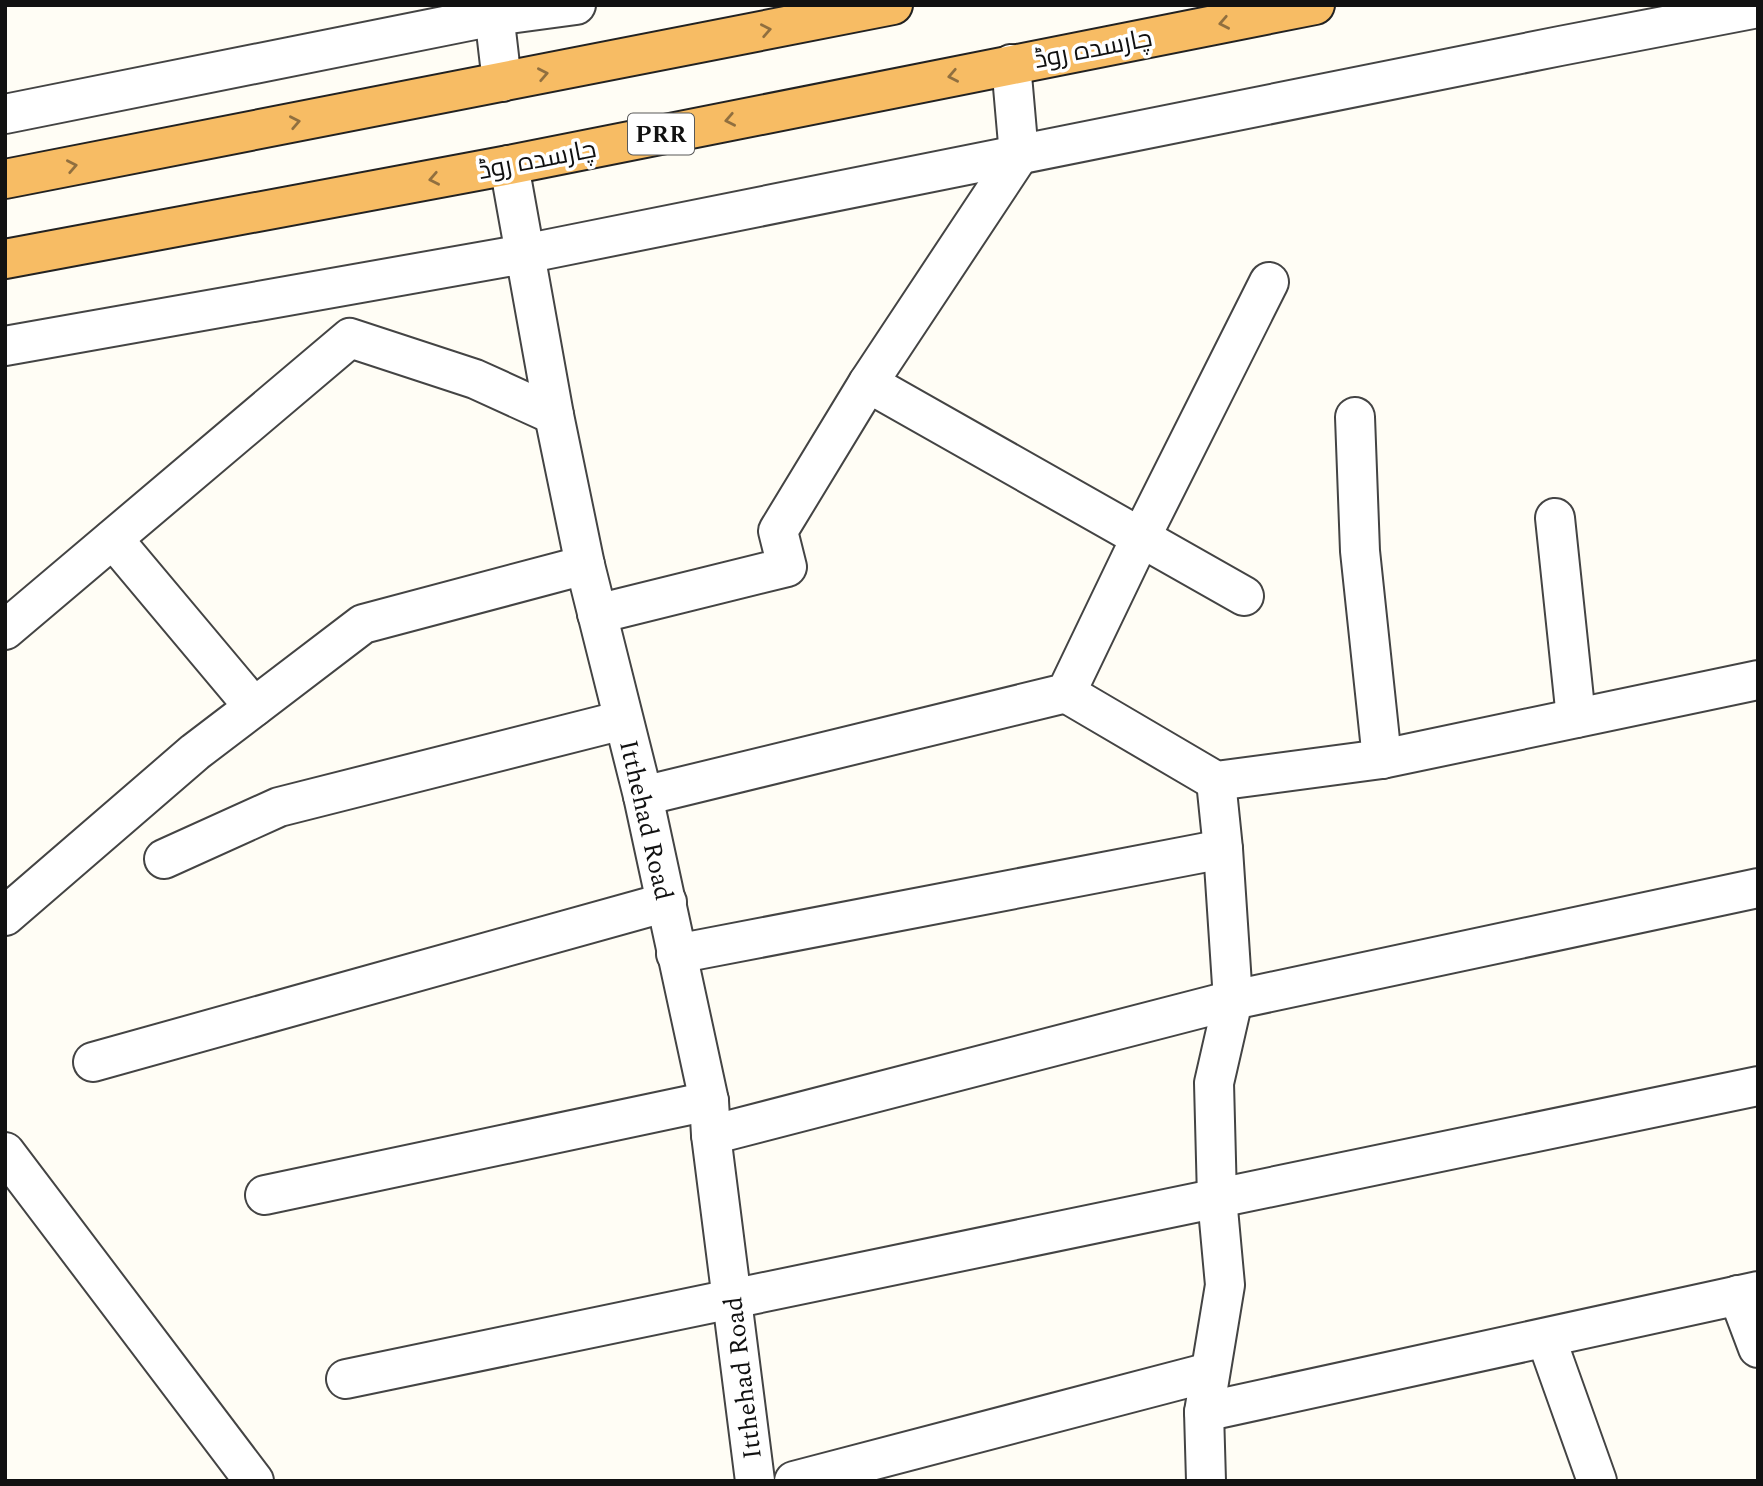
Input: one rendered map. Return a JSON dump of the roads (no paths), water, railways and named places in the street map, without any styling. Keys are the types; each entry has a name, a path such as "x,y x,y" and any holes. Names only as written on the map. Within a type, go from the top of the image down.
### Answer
{"highway":[{"path":"5,179 893,5"},
{"name":"چارسدہ روڈ","path":"5,259 509,164 1315,5"}],"street":[{"path":"5,114 493,11 576,5"},
{"path":"5,346 524,254 1758,8"},
{"path":"493,11 502,82"},
{"path":"597,614 787,567 778,531 868,383 1019,155 1011,64"},
{"name":"Itthehad Road","path":"509,164 554,415 585,565 667,902 710,1118 755,1481"},
{"path":"1066,693 1269,282"},
{"path":"5,630 350,338 475,379 554,415"},
{"path":"868,383 1244,596"},
{"path":"1355,417 1360,551 1382,759"},
{"path":"1555,518 1576,718"},
{"path":"113,539 254,706"},
{"path":"5,916 195,752 363,624 585,565"},
{"path":"643,796 1066,693 1216,781 1382,759 1758,680"},
{"path":"164,859 279,807 623,720"},
{"path":"1206,1481 1204,1412 1225,1285 1217,1198 1214,1083 1233,1000 1216,781"},
{"path":"676,954 1223,849"},
{"path":"265,1195 710,1118 1233,1000 1758,888"},
{"path":"93,1062 667,902"},
{"path":"346,1379 1758,1086"},
{"path":"5,1152 254,1481"},
{"path":"1204,1412 1748,1293 1758,1348"},
{"path":"1546,1338 1597,1481"},
{"path":"794,1481 1210,1372"}]}
